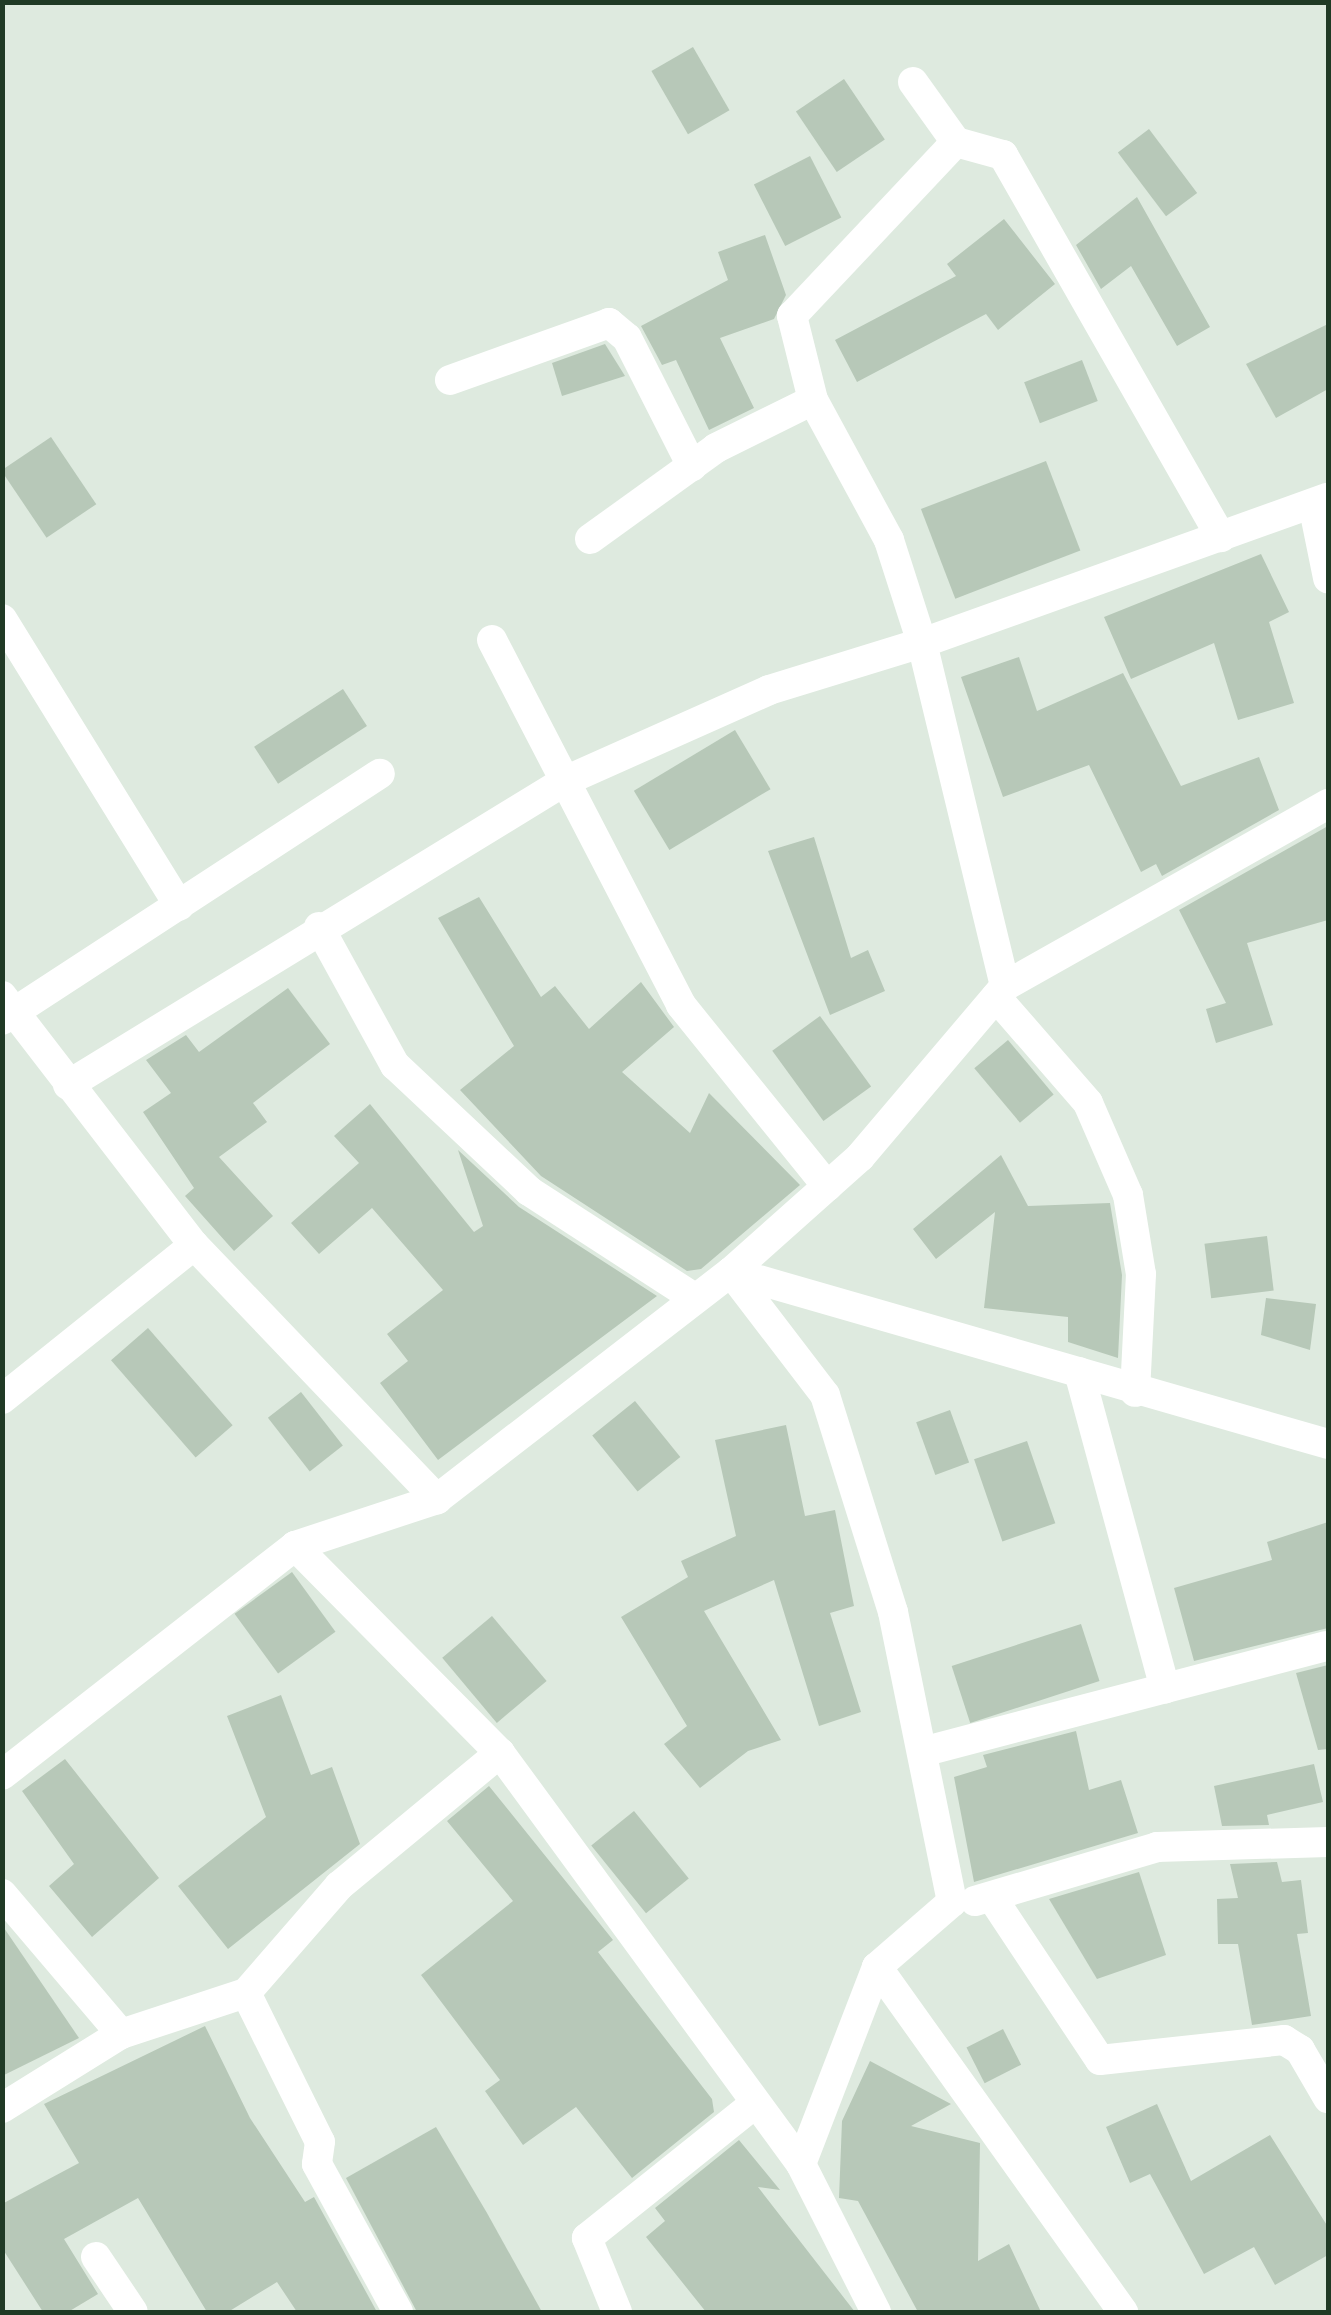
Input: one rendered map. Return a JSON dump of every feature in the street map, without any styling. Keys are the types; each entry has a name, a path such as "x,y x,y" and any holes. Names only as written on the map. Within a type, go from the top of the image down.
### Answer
{"street":[{"path":"913,82 956,142 1003,154 1221,536"},
{"path":"956,142 797,302 792,316 813,400 888,540 922,643 1000,992 1088,1104 1128,1195 1142,1274 1136,1392"},
{"path":"450,380 609,323 627,338 692,466"},
{"path":"590,538 692,466 813,400"},
{"path":"68,1085 319,927 565,781 769,690 922,643 1320,501 1328,578"},
{"path":"2,619 179,906"},
{"path":"492,640 682,1005 827,1186"},
{"path":"380,774 179,906 7,1010 194,1245 437,1499"},
{"path":"2,1775 295,1546 437,1499 730,1272 827,1186 1000,992 1328,804"},
{"path":"319,927 395,1065 529,1191 693,1297"},
{"path":"2,1399 194,1245"},
{"path":"730,1272 1079,1372 1136,1392 1328,1444"},
{"path":"730,1272 825,1395 893,1612 952,1902"},
{"path":"1079,1372 1164,1689"},
{"path":"295,1546 500,1753 801,2164 876,2312"},
{"path":"922,1752 1326,1646"},
{"path":"2,2108 121,2034 246,1992 339,1886 500,1753"},
{"path":"801,2164 877,1967 952,1902 993,1900 1157,1846 1328,1842"},
{"path":"2,1894 121,2034"},
{"path":"993,1900 1100,2060 1284,2040 1300,2050 1328,2098"},
{"path":"877,1967 1123,2312"},
{"path":"246,1992 320,2142 317,2164 398,2312"},
{"path":"617,2312 587,2238 754,2104"},
{"path":"96,2257 133,2312"}],"building":[{"path":"693,47 730,110 688,134 651,71"},
{"path":"844,79 885,140 837,172 796,111"},
{"path":"1149,129 1197,193 1166,216 1118,152"},
{"path":"810,156 841,217 785,246 754,185"},
{"path":"1137,197 1210,327 1177,346 1131,266 1101,289 1076,245"},
{"path":"1004,219 1055,284 998,330 986,314 857,382 835,340 956,276 947,264"},
{"path":"765,235 786,295 774,319 720,338 754,408 709,430 676,360 662,365 641,326 728,280 718,252"},
{"path":"1328,324 1328,389 1276,418 1246,364"},
{"path":"605,344 625,376 562,396 552,363"},
{"path":"1082,360 1098,401 1040,423 1024,382"},
{"path":"51,437 96,504 47,538 2,470"},
{"path":"1046,461 1080,551 955,599 921,509"},
{"path":"1261,554 1289,612 1269,622 1294,703 1238,720 1214,643 1131,679 1104,617"},
{"path":"1019,657 1037,711 1123,673 1181,786 1259,757 1279,810 1162,876 1156,864 1141,872 1089,765 1003,797 961,677"},
{"path":"343,689 367,726 278,784 254,747"},
{"path":"735,730 771,789 669,850 634,791"},
{"path":"1328,826 1328,920 1247,943 1273,1025 1216,1043 1206,1009 1226,1003 1179,910"},
{"path":"814,837 851,958 868,950 885,991 830,1015 768,851"},
{"path":"479,897 541,997 555,986 589,1029 641,982 674,1027 622,1072 690,1133 709,1093 800,1185 701,1269 687,1271 541,1176 460,1090 514,1046 438,918"},
{"path":"288,988 330,1044 253,1103 267,1122 219,1157 273,1216 234,1251 185,1196 194,1188 143,1112 171,1093 146,1060 186,1035 199,1052"},
{"path":"820,1016 871,1086 823,1121 772,1051"},
{"path":"1008,1040 1054,1094 1020,1123 974,1068"},
{"path":"370,1104 474,1232 483,1226 458,1150 519,1207 657,1296 438,1460 380,1383 408,1361 387,1334 443,1290 372,1208 319,1254 291,1223 359,1163 334,1136"},
{"path":"1001,1155 1028,1206 1110,1203 1122,1275 1118,1358 1068,1342 1068,1317 984,1308 995,1212 936,1259 913,1229"},
{"path":"1267,1236 1274,1291 1211,1298 1204,1244"},
{"path":"1266,1298 1316,1304 1310,1350 1261,1335"},
{"path":"148,1328 233,1425 196,1458 111,1360"},
{"path":"301,1392 343,1446 310,1471 268,1418"},
{"path":"635,1401 680,1457 638,1492 592,1436"},
{"path":"950,1410 969,1463 935,1475 916,1422"},
{"path":"786,1425 805,1516 835,1510 854,1606 830,1613 861,1712 819,1726 774,1580 704,1611 781,1740 748,1751 700,1788 664,1744 687,1726 621,1617 688,1577 681,1561 736,1536 715,1440"},
{"path":"1027,1441 1055,1523 1002,1541 974,1459"},
{"path":"1328,1522 1328,1628 1194,1661 1174,1588 1272,1560 1267,1542"},
{"path":"292,1572 335,1632 278,1674 235,1614"},
{"path":"492,1616 547,1681 497,1723 442,1658"},
{"path":"1081,1624 1100,1681 970,1723 952,1666"},
{"path":"1328,1665 1328,1749 1318,1750 1296,1673"},
{"path":"281,1695 311,1775 332,1767 360,1844 228,1949 178,1886 266,1817 227,1716"},
{"path":"1076,1731 1089,1790 1121,1780 1138,1833 974,1882 954,1777 987,1767 983,1755"},
{"path":"65,1759 159,1878 92,1937 49,1886 74,1864 22,1791"},
{"path":"1314,1764 1323,1802 1267,1815 1269,1825 1222,1826 1214,1786"},
{"path":"489,1786 613,1940 598,1952 712,2099 714,2112 632,2178 576,2107 523,2145 485,2091 500,2080 421,1975 513,1901 447,1821"},
{"path":"634,1811 689,1879 646,1913 591,1846"},
{"path":"1277,1862 1282,1882 1301,1880 1308,1933 1297,1934 1311,2016 1252,2025 1238,1944 1218,1944 1217,1899 1238,1898 1230,1864"},
{"path":"1139,1872 1166,1955 1097,1979 1049,1899"},
{"path":"2,1925 79,2038 2,2076"},
{"path":"205,2026 250,2118 305,2202 314,2197 377,2312 297,2312 277,2282 228,2312 207,2312 138,2198 64,2239 98,2294 68,2312 43,2312 2,2248 2,2204 79,2163 44,2104"},
{"path":"1003,2029 1021,2065 985,2083 966,2048"},
{"path":"870,2061 951,2104 911,2126 980,2143 978,2261 1009,2244 1041,2312 918,2312 858,2201 839,2198 842,2121"},
{"path":"1157,2104 1191,2181 1270,2135 1328,2227 1328,2255 1275,2285 1254,2247 1204,2274 1150,2174 1130,2183 1106,2127"},
{"path":"436,2127 542,2312 417,2312 346,2178"},
{"path":"739,2140 780,2190 758,2187 855,2312 706,2312 646,2237 665,2221 655,2208"}]}
